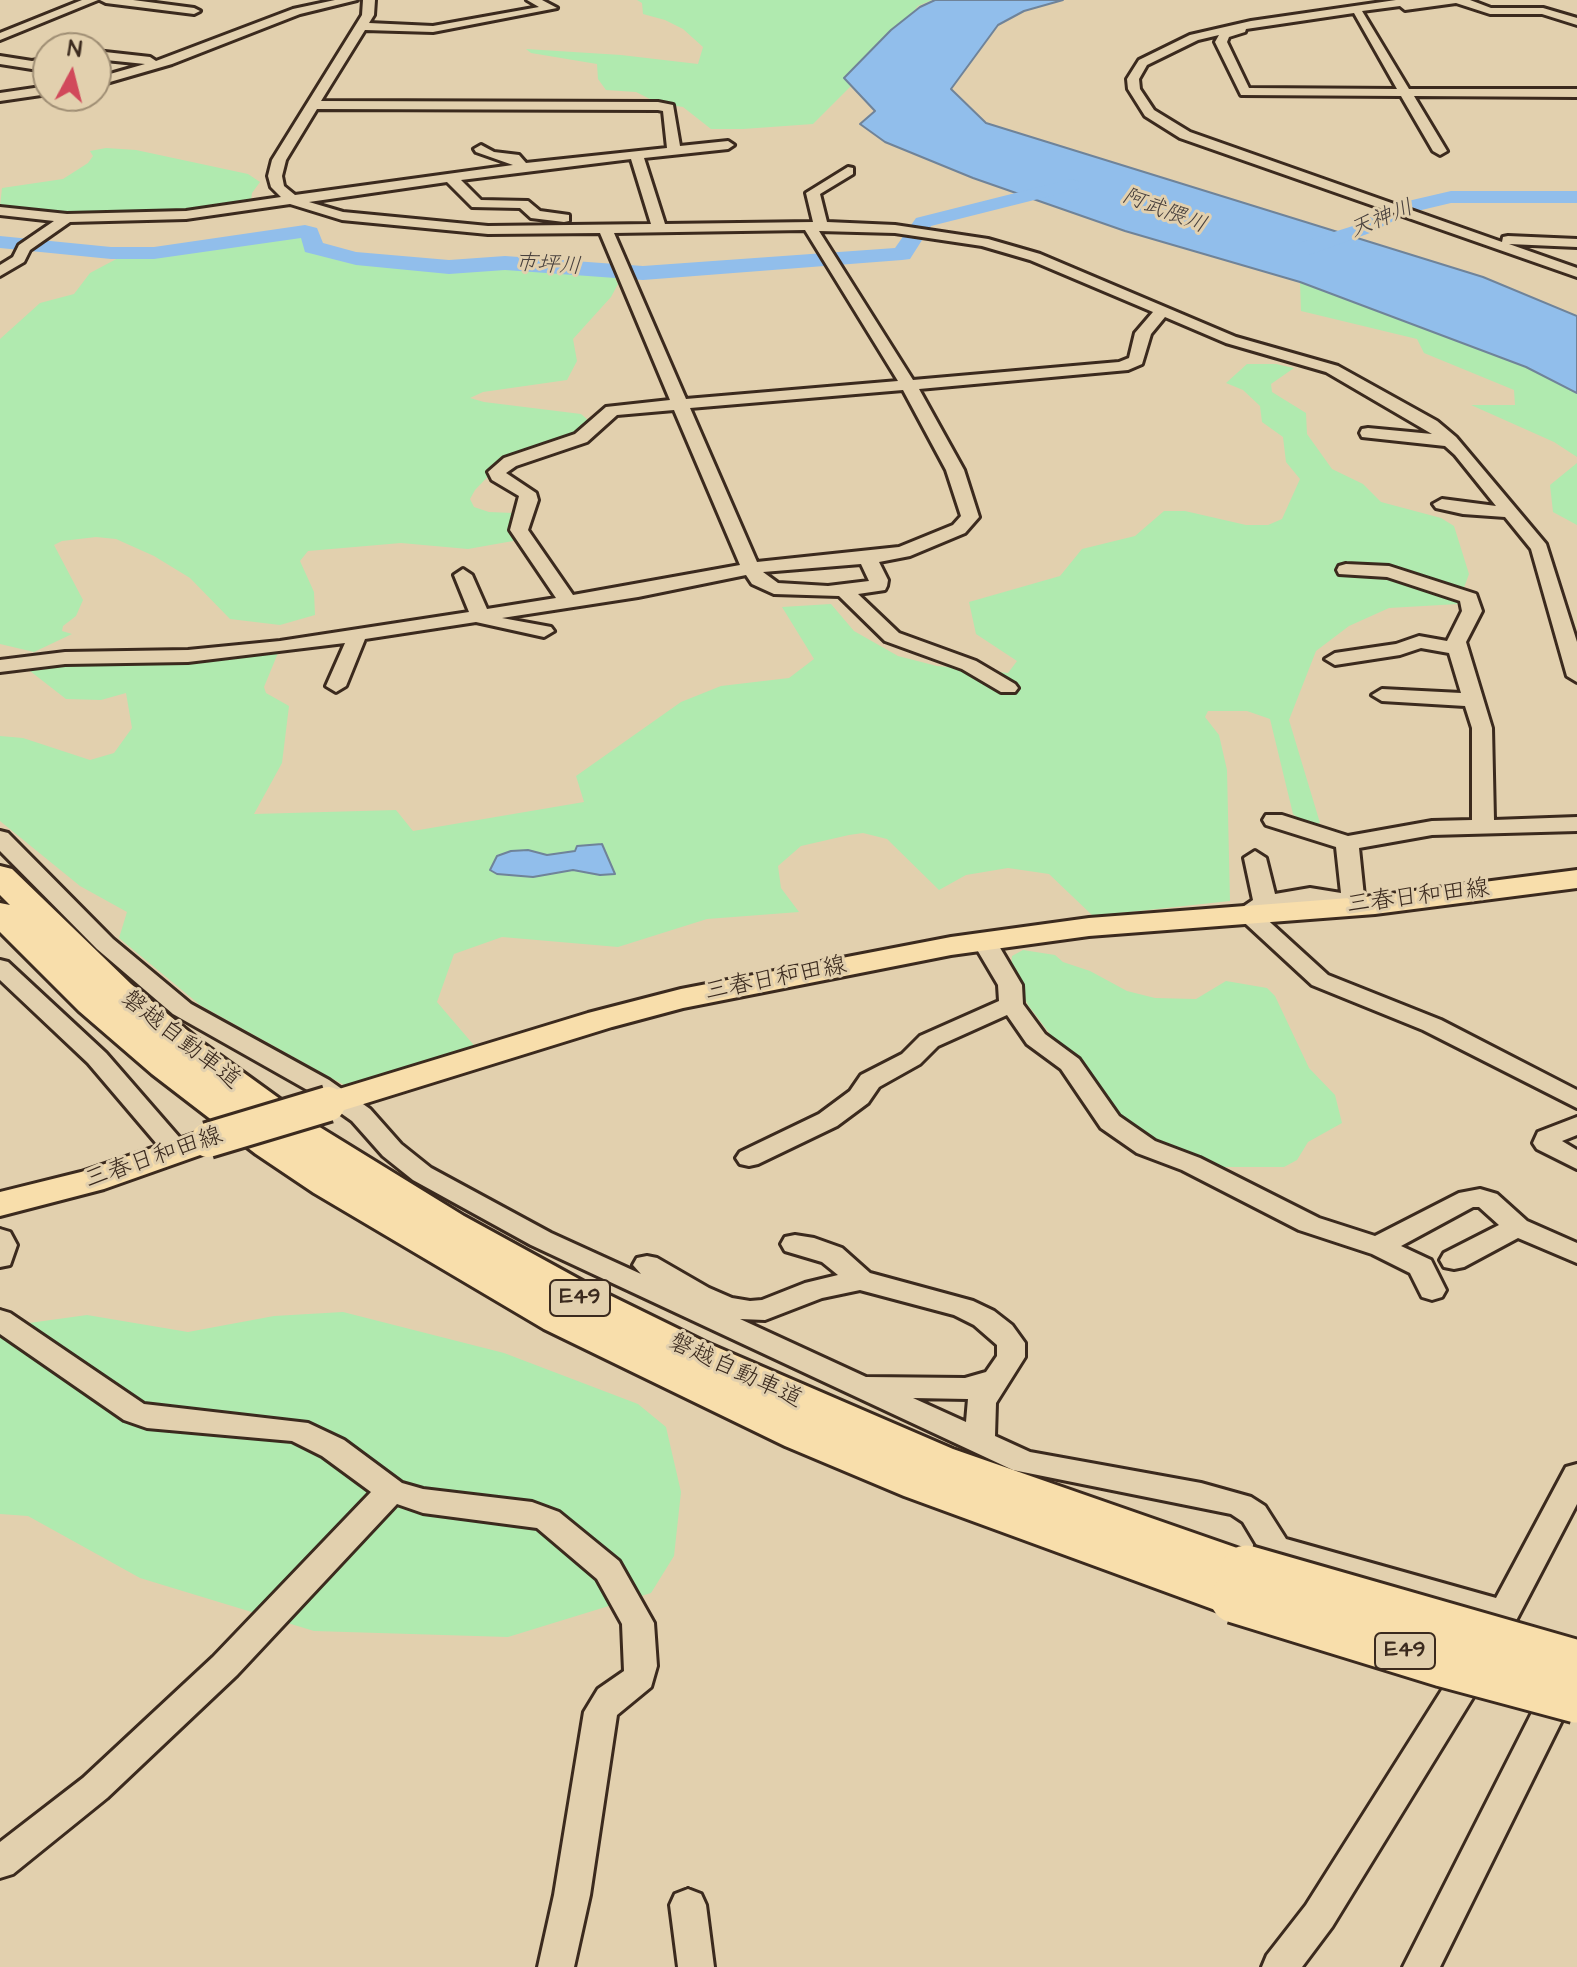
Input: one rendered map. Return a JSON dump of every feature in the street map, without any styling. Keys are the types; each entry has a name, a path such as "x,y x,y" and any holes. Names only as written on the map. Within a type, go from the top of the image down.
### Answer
{"highway":[{"name":"磐越自動車道","path":"0,876 107,982 191,1052 326,1150 463,1234 582,1299 690,1353 923,1455 1240,1584 1443,1662 1577,1698"},
{"name":"磐越自動車道","path":"0,913 140,1045 270,1145 328,1184 559,1319 672,1375 920,1484 1240,1584 1577,1665"}],"main road":[{"name":"三春日和田線","path":"0,1204 91,1181 193,1145 681,999 984,941 1255,908 1354,906 1577,879"}],"street":[{"path":"0,37 92,0"},
{"path":"106,0 194,11"},
{"path":"112,77 168,61 297,11 351,0"},
{"path":"369,0 369,11 279,160 275,176 278,187 293,201 342,216 442,228 585,221"},
{"path":"360,26 430,29 551,8 533,0"},
{"path":"1419,0 1205,34 1143,63 1133,79 1139,102 1149,113 1185,135 1577,273"},
{"path":"1225,35 1456,0 1490,11 1543,11 1577,22"},
{"path":"1359,14 1440,151"},
{"path":"1267,22 1225,35 1221,42 1245,92 1577,93"},
{"path":"112,56 168,61"},
{"path":"0,60 32,65"},
{"path":"0,97 32,92"},
{"path":"313,105 658,106 669,108 676,144"},
{"path":"0,211 67,218 167,217 523,168 637,156 676,144 728,145"},
{"path":"481,149 491,155 514,158 523,168"},
{"path":"637,156 659,228"},
{"path":"0,666 65,658 234,653 568,602 791,562 867,558 904,552 965,525 970,517 955,470 815,226 812,196 848,171"},
{"path":"451,178 477,204 523,204 536,215 585,221 605,229 815,226 913,230 983,242 1035,257 1231,340 1332,369 1416,414 1450,441 1540,548 1577,676"},
{"path":"796,183 820,188"},
{"path":"0,272 19,259 24,248 67,218"},
{"path":"1431,221 1443,221 1517,241 1577,243"},
{"path":"605,229 751,569 763,585 846,593 878,586 879,580 867,558"},
{"path":"568,602 519,530 529,500 527,493 498,476 497,472 516,460 581,438 612,410 1122,367 1136,361 1143,333 1162,311"},
{"path":"1368,433 1450,441"},
{"path":"1442,504 1463,509 1510,512"},
{"path":"1346,570 1389,572 1469,598 1472,611 1456,642 1482,728 1483,826"},
{"path":"463,575 480,616 486,621 544,631"},
{"path":"846,593 892,637 969,665 1008,688"},
{"path":"336,686 358,634"},
{"path":"1335,659 1400,649 1419,642 1457,648"},
{"path":"1382,695 1472,700"},
{"path":"1274,820 1347,843 1432,828 1577,824"},
{"path":"0,838 105,944 182,1009 320,1086 333,1102 361,1115 392,1150 422,1174 541,1239 1024,1462 1240,1505 1254,1514 1275,1548 1504,1613"},
{"path":"1347,843 1354,906"},
{"path":"1255,858 1255,908 1320,980 1432,1025 1577,1100"},
{"path":"984,941 1010,985 1011,1004 1036,1039 1070,1064 1110,1122 1126,1136 1309,1224 1360,1243 1378,1246 1421,1267 1432,1290"},
{"path":"0,967 193,1145"},
{"path":"749,1158 828,1120 859,1097 870,1081 911,1059 929,1041 1011,1004"},
{"path":"1577,1125 1547,1138 1546,1143 1577,1161"},
{"path":"1378,1246 1468,1199 1488,1200 1517,1227 1577,1254"},
{"path":"1454,1260 1517,1227"},
{"path":"0,1238 3,1245 0,1258"},
{"path":"795,1244 814,1247 832,1255 860,1280 949,1304 984,1318 1011,1343 1011,1357 981,1402 980,1442"},
{"path":"647,1265 699,1295 727,1307 750,1311 765,1310 815,1290 860,1280"},
{"path":"0,1320 134,1412 147,1417 297,1431 333,1448 391,1491 423,1501 532,1514 548,1520 608,1570 638,1623 639,1678 610,1699 601,1712 572,1895 556,1967"},
{"path":"858,1387 965,1389 994,1380"},
{"path":"1280,1967 1319,1916 1447,1714 1577,1475"},
{"path":"0,1863 95,1788 225,1666 391,1491"},
{"path":"1421,1967 1522,1772 1577,1656"},
{"path":"688,1905 696,1967"}],"green space":[{"path":"637,0 932,0 918,6 855,82 813,124 711,129 683,107 658,103 636,92 606,90 598,79 597,64 531,53 526,49 698,64 703,47 683,29 643,14 642,3"},
{"path":"106,148 136,150 248,174 260,182 251,200 233,206 153,216 55,213 0,206 2,188 63,179 88,163 93,156 90,151"},
{"path":"295,234 310,235 320,248 381,260 441,264 511,260 610,268 618,284 611,297 573,339 577,361 567,380 483,392 470,398 581,414 589,421 585,430 569,440 499,465 475,490 470,499 474,507 489,512 513,513 513,541 468,549 401,543 308,551 300,561 314,592 315,615 280,625 230,619 190,578 154,556 116,539 96,537 62,541 54,545 83,600 76,616 63,626 62,631 72,634 34,652 0,644 0,339 40,303 74,294 90,273 122,256"},
{"path":"1300,282 1526,367 1577,393 1577,457 1554,442 1471,405 1515,405 1514,390 1424,353 1417,339 1301,311"},
{"path":"1247,364 1276,364 1294,368 1271,384 1272,392 1306,413 1307,434 1332,469 1363,484 1381,502 1441,518 1454,526 1469,574 1458,604 1389,608 1349,626 1316,651 1289,720 1320,823 1309,826 1293,814 1270,719 1247,711 1208,711 1205,717 1219,735 1227,770 1230,901 1093,916 1049,874 1008,868 966,875 939,890 887,839 863,833 849,835 801,846 778,866 781,888 799,912 707,919 618,947 502,937 454,954 437,1002 478,1050 344,1085 200,1005 119,938 127,912 80,886 0,821 0,736 23,738 90,760 114,753 132,728 126,693 101,700 66,699 30,671 38,665 278,653 264,687 266,693 289,706 282,763 254,814 396,810 413,831 584,802 576,776 681,702 721,686 789,678 814,659 782,607 831,604 854,631 898,656 937,666 1008,673 1017,661 976,634 969,602 1060,576 1082,549 1135,536 1164,511 1185,511 1246,525 1268,525 1282,519 1300,479 1286,462 1283,437 1262,422 1260,406 1243,390 1226,383","holes":["528,850 547,855 575,851 615,874 600,875 573,870 533,877 490,870 496,864"]},
{"path":"1577,463 1577,525 1553,512 1550,485"},
{"path":"1023,950 1055,955 1063,962 1090,971 1127,991 1155,998 1196,999 1226,981 1267,988 1275,996 1309,1068 1335,1095 1342,1123 1308,1142 1297,1160 1284,1167 1219,1167 1170,1153 1112,1116 1028,1005 1011,973 1012,956"},
{"path":"343,1312 504,1353 638,1404 666,1427 681,1492 674,1556 651,1593 508,1637 314,1631 140,1578 28,1516 0,1514 0,1327 87,1315 188,1332 274,1316"}],"water":[{"name":"阿武隈川","path":"935,0 1063,0 1024,11 998,25 951,89 986,123 1483,277 1577,316 1577,393 1526,367 1300,282 1125,231 973,178 885,142 860,124 875,111 844,78 891,30 920,7"},
{"path":"602,844 615,874 600,875 573,870 533,877 497,874 490,870 497,856 511,851 528,850 547,855 575,851 577,846"}],"waterway":[{"name":"市坪川","path":"0,242 111,253 154,253 305,231 310,232 313,247 356,258 449,267 505,263 643,273 902,254 923,222 1071,185"},
{"name":"天神川","path":"1301,250 1363,229 1402,208 1451,197 1577,197"}]}
